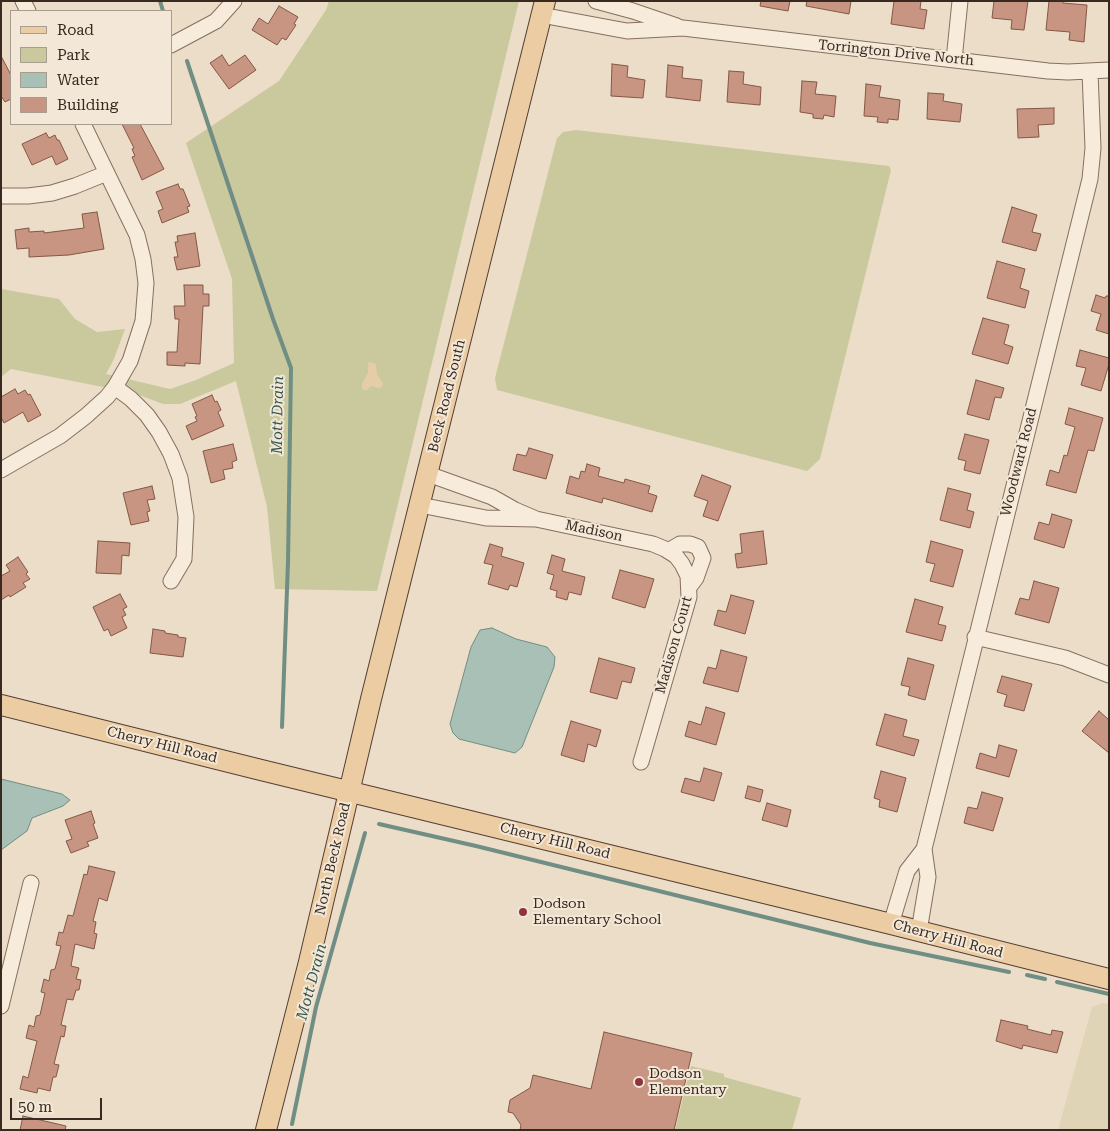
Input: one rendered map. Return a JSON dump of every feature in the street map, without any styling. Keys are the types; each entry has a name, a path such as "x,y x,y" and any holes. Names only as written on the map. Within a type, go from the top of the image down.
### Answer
{"main road":[{"name":"Beck Road South","path":"349,792 543,8"},
{"name":"Cherry Hill Road","path":"1,705 1109,979"},
{"name":"North Beck Road","path":"266,1130 309,962 349,792"}],"street":[{"path":"172,44 216,21 234,1"},
{"name":"Torrington Drive North","path":"596,1 683,28"},
{"path":"954,60 960,1"},
{"name":"Torrington Drive North","path":"543,8 627,31 683,28 1048,71 1090,72 1109,70"},
{"name":"Woodward Road","path":"919,931 928,877 924,849 1090,179 1092,148 1090,72"},
{"path":"1,470 37,450 86,416 115,387 130,360 139,336 145,306 146,283 137,235 83,125"},
{"path":"1,196 28,196 52,193 107,173"},
{"path":"115,387 131,399 147,415 171,454 180,478 186,518 184,560 171,582"},
{"name":"Madison","path":"428,474 492,496 515,510 536,519"},
{"name":"Madison","path":"420,505 486,518 536,519 653,544"},
{"name":"Madison Court","path":"641,762 689,596 690,586 688,576 676,556 653,544"},
{"path":"668,551 680,544 690,544 698,547 703,558 696,578 690,586"},
{"path":"975,637 1065,658 1109,674"},
{"name":"Woodward Road","path":"891,924 907,871 924,849"},
{"path":"1,1006 6,968 31,883"}],"shaded area":[{"path":"1102,1003 1109,1004 1109,1130 1058,1130 1092,1007"}],"green space":[{"path":"329,1 519,1 377,591 275,589 267,507 236,381 180,404 163,404 134,393 11,369 1,377 1,289 59,299 75,319 97,332 125,329 114,359 106,374 170,389 234,363 232,279 186,143 279,81 326,10"},
{"path":"576,130 889,166 891,170 820,459 807,471 497,390 495,378 557,138 563,132"},
{"path":"691,1066 724,1074 724,1077 801,1098 792,1130 675,1130"}],"sand":[{"path":"368,363 376,364 377,375 383,383 382,387 371,386 364,390 362,384 368,373"}],"water":[{"path":"492,628 516,639 547,647 555,657 554,667 522,747 515,753 459,739 453,733 450,724 471,647 480,630"},
{"path":"1,779 62,794 70,800 63,806 32,818 27,831 1,850"}],"building":[{"path":"761,1 790,1 788,11 760,6"},
{"path":"807,1 851,1 849,14 806,6"},
{"path":"894,1 921,1 920,9 927,10 924,29 891,24"},
{"path":"994,1 1028,1 1024,30 1011,29 1012,20 992,18"},
{"path":"1049,1 1087,5 1084,42 1069,40 1070,32 1046,30"},
{"path":"279,6 298,17 294,24 296,25 286,40 282,38 277,45 252,30 259,18 268,24"},
{"path":"222,55 229,66 245,55 256,70 229,89 210,63"},
{"path":"1,56 10,73 10,100 5,102 1,96"},
{"path":"612,64 628,66 627,77 645,80 643,98 611,96"},
{"path":"668,65 683,67 682,78 702,80 700,101 666,97"},
{"path":"729,71 744,72 743,84 761,87 760,105 727,102"},
{"path":"802,81 817,82 815,94 836,96 834,117 824,115 823,119 813,118 813,114 800,112"},
{"path":"866,84 881,86 879,97 900,100 898,120 888,119 888,123 877,122 878,117 864,116"},
{"path":"928,93 944,94 943,101 962,104 960,122 927,119"},
{"path":"1054,108 1054,124 1038,125 1039,137 1018,138 1017,109"},
{"path":"122,125 141,125 164,169 142,180 132,157 135,156 132,149 134,148"},
{"path":"46,133 49,138 55,135 68,159 56,165 52,156 32,165 22,144"},
{"path":"178,184 180,189 183,189 190,206 187,207 189,212 162,223 158,211 163,209 156,192"},
{"path":"1012,207 1037,215 1032,232 1041,234 1036,251 1002,242"},
{"path":"97,212 104,249 69,255 29,257 29,248 17,249 15,230 29,228 29,232 44,231 44,233 84,228 82,214"},
{"path":"195,233 200,266 177,270 174,257 178,257 175,242 178,242 177,236"},
{"path":"997,261 1025,269 1020,288 1029,291 1025,308 987,298"},
{"path":"184,285 203,285 203,294 209,294 209,306 203,306 200,364 185,363 185,366 167,365 167,352 177,352 179,319 175,319 174,306 185,306"},
{"path":"1096,295 1105,298 1109,296 1109,334 1096,330 1101,314 1091,311"},
{"path":"983,318 1009,325 1004,344 1013,347 1008,364 972,354"},
{"path":"1080,350 1109,358 1101,391 1081,385 1086,368 1076,366"},
{"path":"976,380 1004,388 1001,398 995,397 989,420 967,414"},
{"path":"15,389 18,394 25,390 28,395 30,394 41,415 28,422 23,412 4,423 1,417 1,397"},
{"path":"212,395 221,410 218,412 224,426 192,440 186,426 197,421 192,404"},
{"path":"1069,408 1103,418 1094,451 1088,450 1076,493 1046,485 1050,470 1059,473 1064,455 1067,456 1075,427 1065,424"},
{"path":"965,434 989,440 980,474 964,470 966,461 958,459"},
{"path":"233,444 237,460 232,462 233,468 223,470 225,479 211,483 203,451"},
{"path":"529,448 553,455 546,479 513,470 517,454 526,456"},
{"path":"587,464 600,468 598,476 624,483 625,479 650,486 648,493 657,496 652,512 603,498 602,503 566,493 570,476 579,479 581,471 585,472"},
{"path":"702,475 731,486 718,521 703,516 708,501 694,496"},
{"path":"152,486 155,499 147,500 150,511 147,512 149,521 131,525 123,493"},
{"path":"948,488 971,494 967,510 974,512 970,528 940,520"},
{"path":"1052,514 1072,520 1064,548 1034,539 1039,522 1049,525"},
{"path":"763,531 767,564 737,568 735,554 742,553 740,534"},
{"path":"98,541 130,543 129,556 122,555 121,574 96,573"},
{"path":"931,541 963,550 953,587 930,581 935,564 926,562"},
{"path":"490,544 503,548 501,556 524,563 517,587 510,585 508,590 488,584 493,565 484,563"},
{"path":"552,555 565,559 562,571 585,577 581,595 569,592 567,600 556,597 557,591 550,589 554,575 547,573"},
{"path":"18,557 28,572 26,574 30,579 23,583 26,587 1,600 1,576 10,571 6,565"},
{"path":"620,570 654,579 645,608 612,598"},
{"path":"1034,581 1059,588 1049,623 1015,614 1020,598 1029,600"},
{"path":"120,594 127,607 123,609 126,615 122,617 127,628 111,636 108,629 104,631 93,607"},
{"path":"731,595 754,601 745,634 714,625 718,610 726,612"},
{"path":"915,599 943,607 938,624 946,626 942,641 906,632"},
{"path":"153,629 186,638 183,657 150,653"},
{"path":"721,650 747,657 738,692 703,683 708,667 716,669"},
{"path":"599,658 635,668 631,683 622,681 617,699 590,692"},
{"path":"908,658 934,665 925,700 908,695 910,687 901,685"},
{"path":"1002,676 1032,684 1024,711 1004,706 1007,695 997,692"},
{"path":"706,707 725,713 716,745 685,736 689,721 701,725"},
{"path":"1099,711 1109,720 1109,753 1082,731"},
{"path":"885,714 907,720 903,736 919,740 914,756 876,745"},
{"path":"571,721 601,730 596,747 588,744 584,762 561,755"},
{"path":"999,745 1017,750 1009,777 976,768 980,753 996,758"},
{"path":"704,768 722,773 714,801 681,792 685,778 700,782"},
{"path":"881,771 906,778 897,812 879,807 880,800 874,798"},
{"path":"748,786 763,790 760,802 745,798"},
{"path":"982,792 1003,798 993,831 964,823 968,807 977,809"},
{"path":"767,803 791,810 787,827 762,820"},
{"path":"91,811 98,838 87,842 89,846 71,853 66,841 72,839 65,820"},
{"path":"89,866 115,872 107,901 99,898 93,921 96,922 94,933 97,934 94,949 75,944 71,966 79,968 76,979 81,980 79,990 76,990 73,1000 67,999 61,1025 66,1026 64,1037 61,1036 54,1064 59,1065 56,1077 53,1077 50,1091 38,1088 37,1093 20,1089 23,1076 28,1078 37,1041 26,1038 29,1025 34,1027 36,1016 40,1015 45,993 41,992 44,979 49,981 51,970 55,969 61,946 56,945 59,932 63,933 68,915 73,916 84,874 87,875"},
{"path":"1001,1020 1028,1026 1027,1029 1051,1035 1052,1030 1063,1032 1057,1053 1023,1045 1022,1049 996,1041"},
{"name":"Dodson Elementary","path":"604,1032 692,1053 674,1130 520,1130 521,1125 513,1113 508,1112 510,1100 530,1088 533,1075 591,1089"},
{"path":"23,1116 66,1126 65,1130 20,1130"}],"waterway":[{"name":"Mott Drain","path":"160,1 163,10"},
{"name":"Mott Drain","path":"187,61 291,368 288,562 282,727"},
{"path":"379,824 870,943 1009,972"},
{"name":"Mott Drain","path":"292,1124 316,1007 365,833"},
{"path":"1027,975 1045,979"},
{"path":"1057,982 1109,994"}],"place":[{"name":"Dodson Elementary School","path":"523,912"},
{"name":"Dodson Elementary","path":"639,1082"}]}
